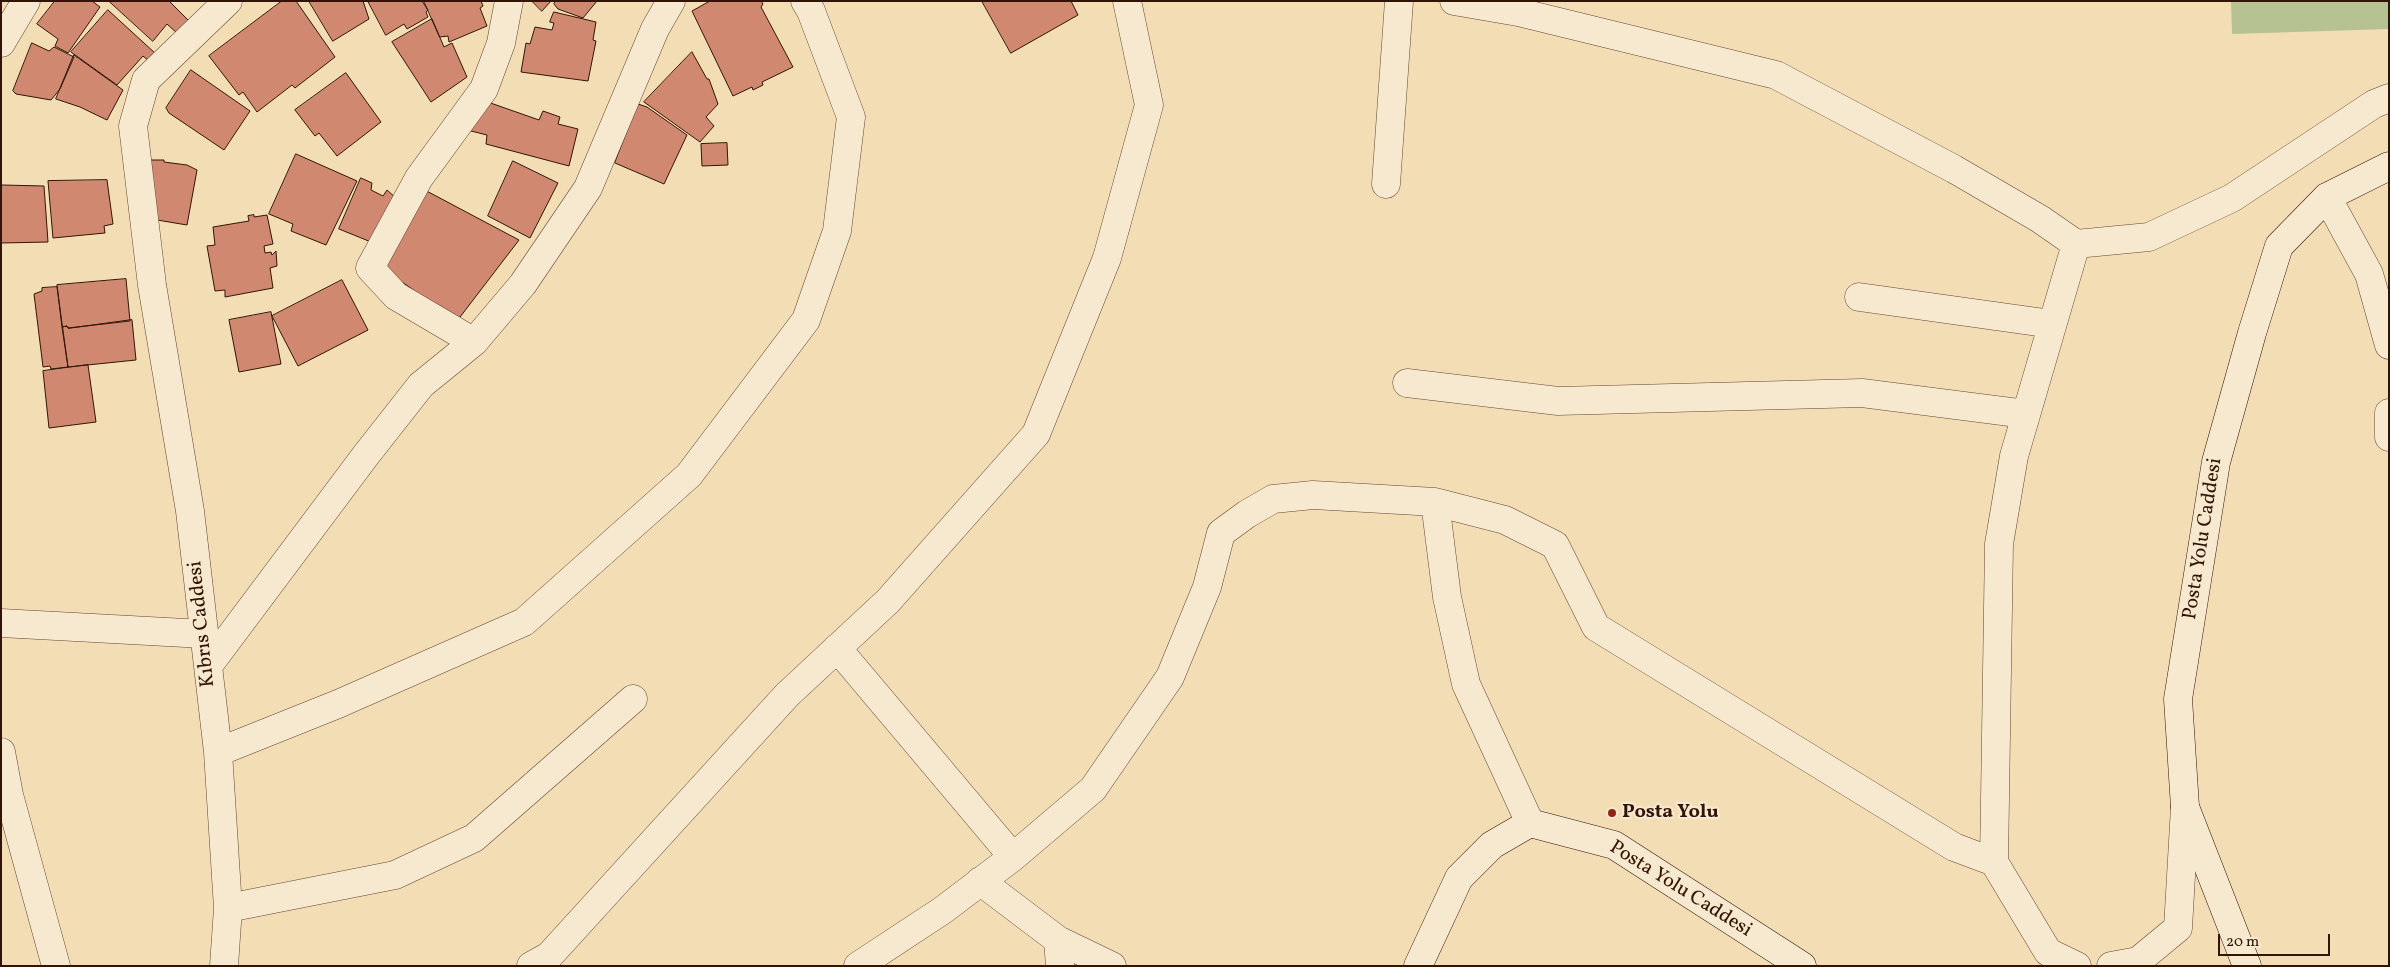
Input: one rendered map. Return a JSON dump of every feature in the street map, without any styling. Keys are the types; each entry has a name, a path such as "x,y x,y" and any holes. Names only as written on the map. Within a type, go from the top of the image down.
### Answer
{"street":[{"path":"1,43 26,1"},
{"name":"Kıbrıs Caddesi","path":"224,966 228,908 218,752 190,511 152,285 133,126 146,80 228,1"},
{"path":"474,342 396,296 370,268 419,178 484,89 501,43 509,1"},
{"path":"208,666 360,462 421,385 474,342 524,284 588,188 655,29 671,1"},
{"path":"218,752 338,704 524,622 689,475 806,320 838,230 851,117 811,11 805,1"},
{"path":"531,966 549,956 787,695 888,601 1036,434 1107,258 1149,105 1127,1"},
{"path":"1386,184 1398,1"},
{"path":"1454,1 1518,12 1776,74 1954,169 2040,219 2076,244 2149,237 2232,198 2374,104 2389,98"},
{"name":"Posta Yolu Caddesi","path":"2247,966 2185,807 2178,699 2216,462 2252,333 2279,246 2327,197 2389,166"},
{"path":"2327,197 2369,274 2389,345"},
{"path":"2076,244 2014,456 1999,544 1994,862 2048,952 2077,966"},
{"path":"1859,297 2052,324"},
{"path":"1407,383 1558,401 1862,393 2026,414"},
{"path":"2389,413 2389,437"},
{"path":"858,966 943,910 1014,857 1093,789 1170,677 1207,587 1222,533 1247,514 1273,499 1312,495 1434,502 1505,520 1555,545 1596,627 1954,848 1994,862"},
{"path":"1418,966 1460,878 1492,845 1530,823 1466,684 1447,597 1434,502"},
{"path":"1,623 204,634"},
{"path":"837,648 1014,857"},
{"path":"228,908 395,875 474,838 633,699"},
{"path":"1,752 12,804 56,966"},
{"path":"2110,966 2138,962 2178,928 2185,807"},
{"name":"Posta Yolu Caddesi","path":"1530,823 1614,845 1802,966"},
{"path":"980,882 1059,953 1112,966"}],"green space":[{"path":"2231,1 2389,1 2389,29 2232,34"}],"building":[{"path":"55,1 92,1 100,7 68,53 55,46 58,39 37,24"},
{"path":"109,1 169,1 190,22 178,34 167,24 153,41"},
{"path":"282,1 296,1 335,57 295,88 292,85 257,112 243,92 239,95 209,56"},
{"path":"309,1 363,1 369,19 333,41"},
{"path":"368,1 422,1 428,10 426,12 428,17 407,29 404,24 386,35"},
{"path":"424,1 481,1 483,6 480,8 487,26 449,42 448,36 440,37"},
{"path":"532,1 551,1 542,11"},
{"path":"556,1 597,1 583,18 558,9 554,4"},
{"path":"710,1 761,1 763,4 761,7 793,67 762,82 763,85 753,90 752,87 733,96 692,11"},
{"path":"982,1 1071,1 1078,15 1011,53"},
{"path":"108,10 156,54 149,61 143,56 117,85 71,52"},
{"path":"554,12 596,22 593,40 596,41 588,81 521,72 526,43 530,44 535,27 552,30 554,23 550,22"},
{"path":"432,19 444,47 452,43 467,77 431,102 392,42"},
{"path":"32,43 49,51 54,47 74,57 60,89 51,100 16,94 13,91"},
{"path":"692,52 707,79 709,79 718,104 706,117 714,126 700,142 644,102"},
{"path":"74,55 123,90 107,120 80,107 56,99"},
{"path":"191,70 250,111 224,150 169,113 166,108"},
{"path":"346,73 381,122 337,156 319,133 315,136 295,110"},
{"path":"482,100 539,120 543,111 560,117 558,124 578,129 569,166 486,144 487,135 467,130"},
{"path":"638,104 647,107 687,135 664,184 615,163"},
{"path":"727,143 728,165 702,166 701,144"},
{"path":"296,154 357,181 326,245 291,231 293,224 269,214"},
{"path":"150,160 164,160 164,162 187,165 197,170 187,225 151,219"},
{"path":"513,161 558,183 530,238 488,216"},
{"path":"361,178 372,183 371,190 383,196 387,190 396,198 376,244 339,229"},
{"path":"107,180 113,224 104,226 105,233 53,238 48,181"},
{"path":"2,185 44,186 48,242 1,243"},
{"path":"421,188 519,240 457,321 381,267"},
{"path":"254,215 254,217 267,215 273,244 264,246 265,253 271,252 272,255 276,251 277,266 270,268 273,288 225,297 225,290 215,291 207,246 215,245 213,227 249,221 248,216"},
{"path":"126,279 130,321 68,328 67,326 62,327 57,285"},
{"path":"342,280 368,330 298,366 272,316"},
{"path":"57,287 68,367 51,369 50,366 43,367 34,294 42,291 42,288"},
{"path":"271,312 281,364 239,372 229,320"},
{"path":"132,320 136,360 68,367 62,327 67,326 68,328"},
{"path":"88,365 96,422 49,428 43,371"}],"place":[{"name":"Posta Yolu","path":"1612,813"}]}
